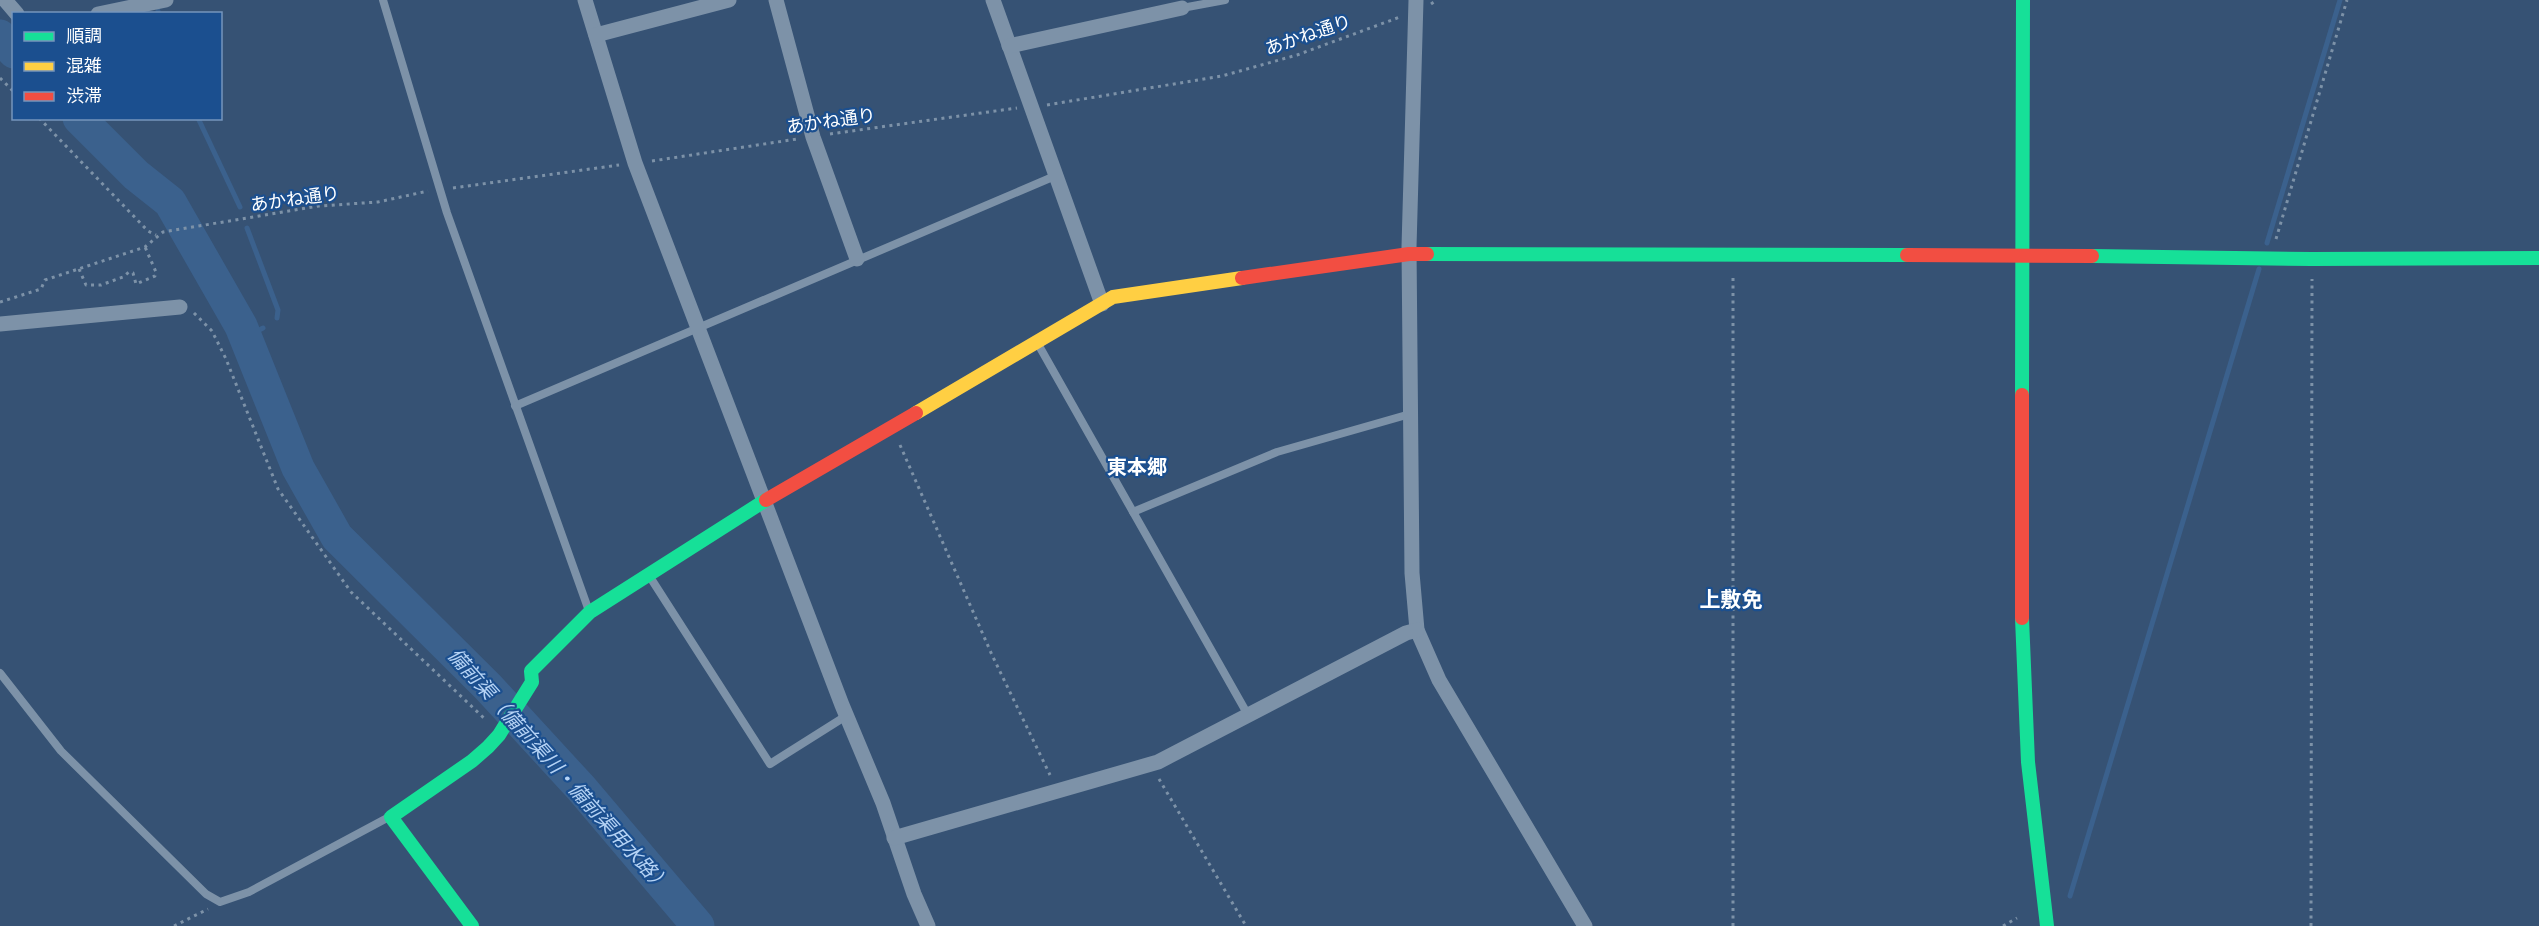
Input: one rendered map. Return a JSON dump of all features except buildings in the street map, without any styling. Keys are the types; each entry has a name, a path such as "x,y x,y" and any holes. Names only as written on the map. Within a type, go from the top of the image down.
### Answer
{"street":[{"path":"5,0 14,12"},
{"path":"106,12 166,0"},
{"path":"585,0 635,163 700,328 846,716 883,803 928,926"},
{"path":"596,35 729,0"},
{"path":"776,0 813,137 857,259"},
{"path":"993,0 1102,304"},
{"path":"1416,0 1409,254 1412,573 1417,630 1439,680 1585,926"},
{"path":"2023,0 2021,601 2028,762 2047,926"},
{"path":"1009,46 1182,8"},
{"path":"472,926 391,817 472,761 503,730 532,682 531,671 590,612 765,500 1038,343 1113,297 1409,254 2021,255 2312,259 2539,258"},
{"path":"0,324 180,307"},
{"path":"894,838 1150,765 1417,630"}],"lane":[{"path":"383,0 447,213 590,612"},
{"path":"1182,8 1225,0"},
{"path":"515,406 1055,176"},
{"path":"1038,343 1248,715"},
{"path":"1133,512 1277,452 1410,414"},
{"path":"649,575 770,764 846,716"},
{"path":"0,673 61,751 206,894 220,902 249,892 391,817"}],"path":[{"path":"2270,258 2347,0"},
{"name":"あかね通り","path":"1042,105 1222,76 1297,55 1405,15"},
{"path":"0,78 12,90"},
{"name":"あかね通り","path":"647,161 1020,108"},
{"path":"0,302 41,289 45,280 145,247 156,235 148,231 41,120"},
{"path":"449,188 622,165"},
{"name":"あかね通り","path":"156,235 319,206 378,202 431,191"},
{"path":"79,269 86,285 101,285 129,272 132,273 136,284 155,276 156,272 145,247"},
{"path":"1733,255 1733,926"},
{"path":"2311,926 2312,259"},
{"path":"180,307 195,314 212,331 226,359 278,489 351,592 485,719 503,730"},
{"path":"891,427 992,655 1057,792"},
{"path":"1150,765 1246,926"},
{"path":"174,926 220,902"},
{"path":"2003,926 2017,918"}],"waterway":[{"path":"2267,243 2340,0"},
{"name":"備前渠（備前渠川・備前渠用水路）","path":"0,36 12,50"},
{"name":"備前渠（備前渠川・備前渠用水路）","path":"81,120 136,175 170,202 241,326 298,468 337,537 488,687 581,788 698,926"},
{"path":"199,120 240,207"},
{"path":"247,228 278,310 277,318"},
{"path":"2070,896 2259,269"},
{"path":"246,337 263,328"}],"traffic: fast":[{"path":"2022,395 2023,0"},
{"path":"1427,254 1907,255"},
{"path":"2092,256 2312,259 2539,258"},
{"path":"472,926 391,817 472,761 488,747 499,735 532,682 531,671 590,612 766,500"},
{"path":"2022,618 2028,762 2047,926"}],"traffic: slow":[{"path":"916,413 1113,297 1242,278"}],"traffic: jam":[{"path":"1242,278 1409,254 1427,254"},
{"path":"1907,255 2092,256"},
{"path":"2022,395 2022,618"},
{"path":"766,500 916,413"}],"district":[{"name":"東本郷","path":"1137,467"},
{"name":"上敷免","path":"1731,600"}]}
